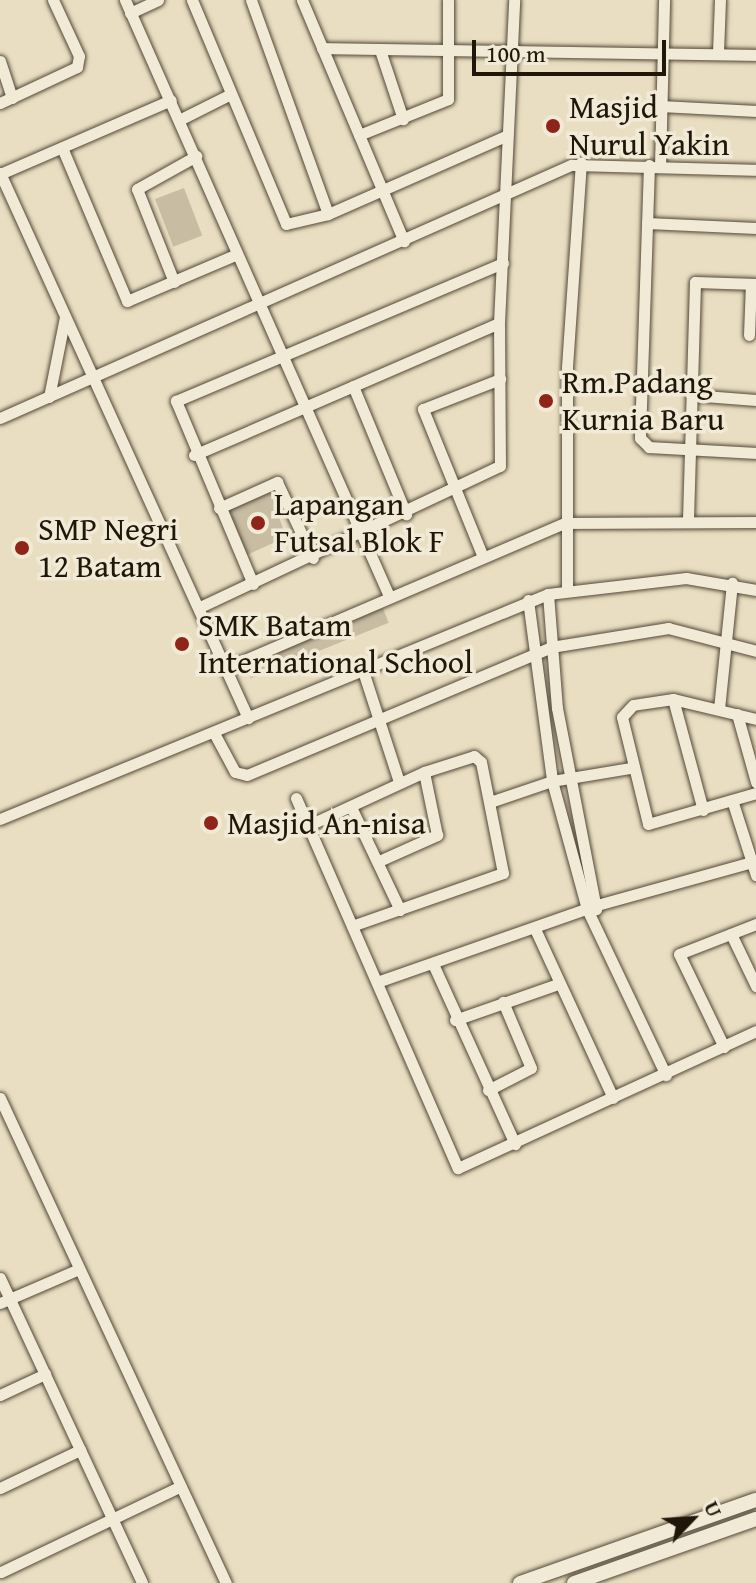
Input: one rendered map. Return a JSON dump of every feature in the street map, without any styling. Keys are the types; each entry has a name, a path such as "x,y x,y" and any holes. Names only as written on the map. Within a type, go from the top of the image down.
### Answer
{"street":[{"path":"0,103 77,67 79,56 53,0"},
{"path":"125,0 196,156 235,255 261,304 389,596"},
{"path":"130,13 158,0"},
{"path":"192,0 282,222 328,214 506,136"},
{"path":"251,0 328,214"},
{"path":"302,0 404,241"},
{"path":"359,135 448,99 448,0"},
{"path":"200,607 456,493 500,466 499,323 514,0"},
{"path":"664,0 661,106 647,223 640,438 649,447 756,453"},
{"path":"718,52 720,0"},
{"path":"322,48 663,50 756,55"},
{"path":"380,50 403,119"},
{"path":"0,61 12,98"},
{"path":"179,120 229,95"},
{"path":"171,100 63,150 0,174 248,718"},
{"path":"661,106 756,111"},
{"path":"63,150 127,301 235,255"},
{"path":"174,282 137,189 196,156"},
{"path":"567,589 565,523 581,162"},
{"path":"0,418 581,162 756,170"},
{"path":"647,223 756,228"},
{"path":"253,584 194,455 176,401 503,263"},
{"path":"688,519 695,282 754,284 749,335"},
{"path":"49,397 65,317"},
{"path":"194,455 499,323"},
{"path":"483,557 423,409 500,379"},
{"path":"353,386 406,514"},
{"path":"691,395 756,400"},
{"path":"219,508 277,482 313,558"},
{"path":"226,668 565,523 688,519 756,522"},
{"path":"0,819 214,733 528,600 567,589 686,578 732,583 756,590"},
{"path":"719,709 732,583"},
{"path":"548,594 551,647 569,779 593,910"},
{"path":"528,600 552,781 593,910 666,1075"},
{"path":"214,733 235,772 247,775 377,717 551,647 668,628 756,651"},
{"path":"362,668 399,782"},
{"path":"673,699 703,810"},
{"path":"756,719 673,699 625,710 630,768 648,824 756,793"},
{"path":"737,714 756,782"},
{"path":"307,826 424,772 478,758 503,873 352,926"},
{"path":"490,802 552,781 630,768"},
{"path":"379,861 437,835 424,772"},
{"path":"296,798 456,1167 515,1144 756,1031"},
{"path":"732,800 756,875"},
{"path":"351,807 400,910"},
{"path":"377,982 593,910 754,862"},
{"path":"724,1047 679,954 756,924"},
{"path":"535,929 613,1098"},
{"path":"731,934 756,986"},
{"path":"433,964 455,1020 515,1144"},
{"path":"455,1020 558,984"},
{"path":"488,1090 531,1068 503,1002"},
{"path":"0,1098 226,1583"},
{"path":"0,1131 12,1126"},
{"path":"5,1301 79,1269"},
{"path":"0,1278 5,1301 45,1374 142,1583"},
{"path":"0,1395 45,1374"},
{"path":"0,1488 80,1450"},
{"path":"3,1575 181,1486"},
{"path":"520,1583 756,1500"},
{"path":"578,1563 579,1582 756,1519"}],"shaded area":[{"path":"184,188 202,236 173,247 155,199"},
{"name":"Lapangan Futsal Blok F","path":"270,491 286,537 247,555 229,510"},
{"path":"382,606 389,623 251,679 244,662"}],"place":[{"name":"Masjid Nurul Yakin","path":"553,126"},
{"name":"Rm.Padang Kurnia Baru","path":"546,401"},
{"name":"Lapangan Futsal Blok F","path":"258,523"},
{"name":"SMP Negri 12 Batam","path":"22,548"},
{"name":"SMK Batam International School","path":"182,644"},
{"name":"Masjid An-nisa","path":"211,823"}]}
